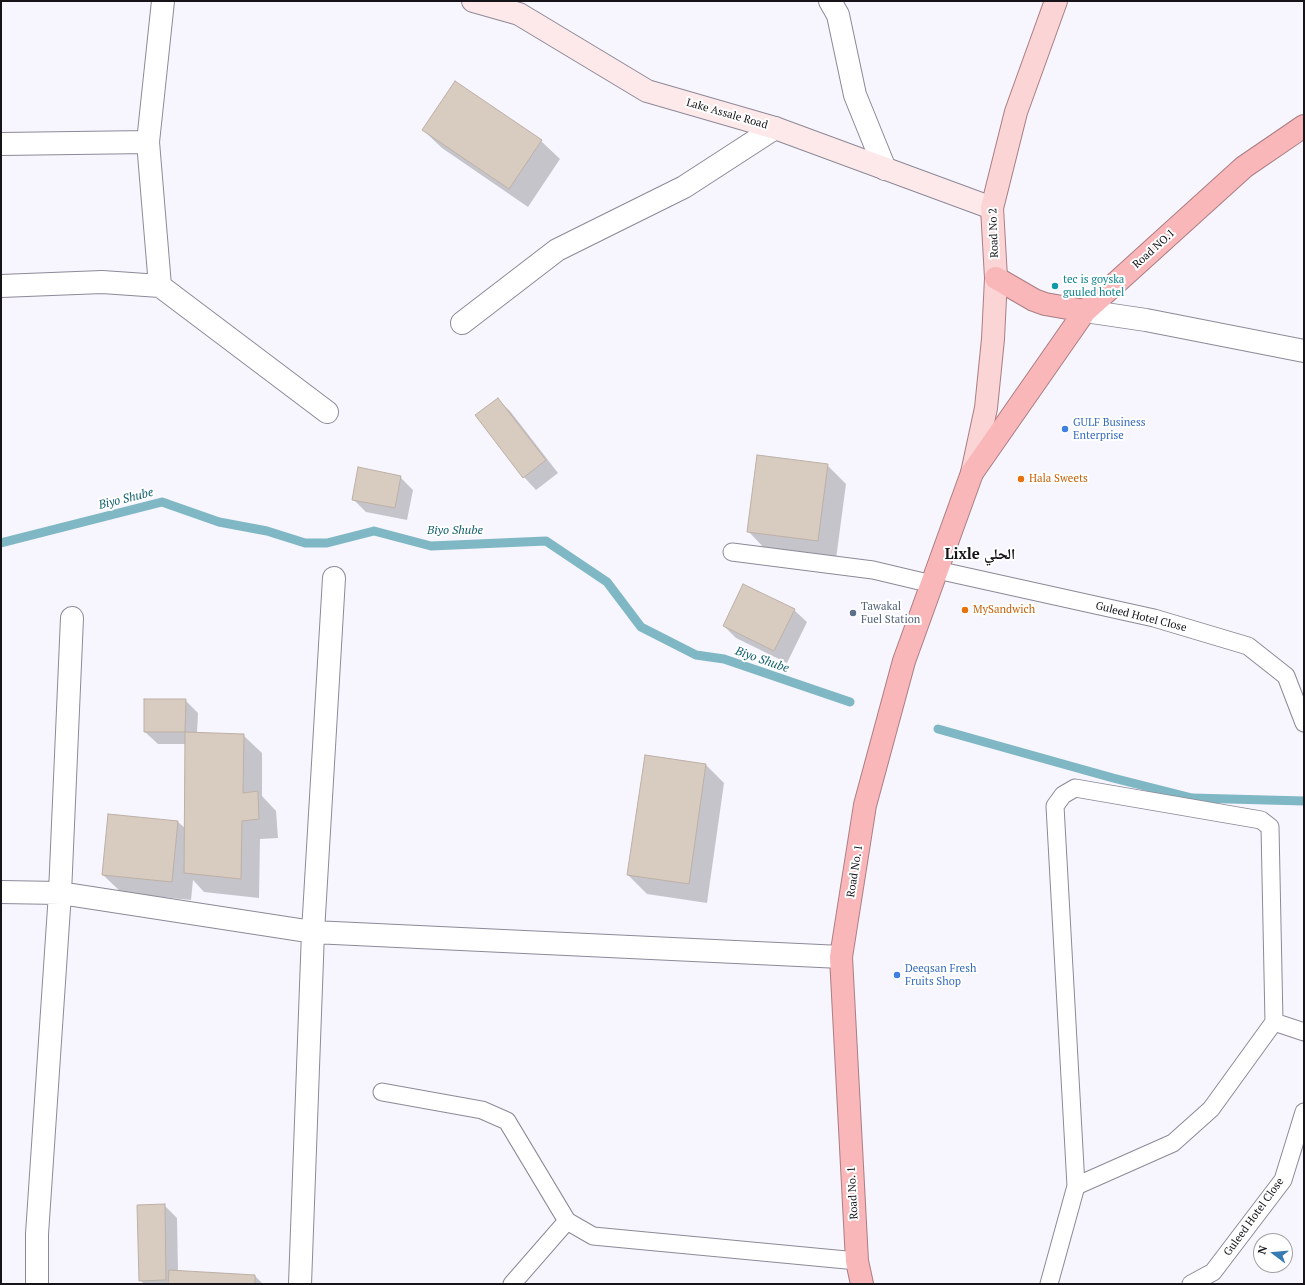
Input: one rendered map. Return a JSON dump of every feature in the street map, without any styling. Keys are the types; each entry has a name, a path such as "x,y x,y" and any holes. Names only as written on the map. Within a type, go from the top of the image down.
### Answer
{"highway":[{"name":"Road NO.1","path":"972,473 1085,312 1244,167 1304,126"},
{"path":"996,278 1034,300 1045,304 1085,312"},
{"name":"Road No. 1","path":"862,1284 857,1261 841,957 865,805 904,661 972,473"}],"main road":[{"name":"Road No 2","path":"972,473 986,408 996,278 992,208 1016,112 1056,1"}],"street":[{"path":"160,286 148,142 163,1"},
{"name":"Lake Assale Road","path":"473,1 519,14 647,91 775,128 992,208"},
{"path":"830,1 838,15 855,95 885,169"},
{"path":"462,323 558,250 684,187 775,128"},
{"path":"1,144 148,142"},
{"path":"1,286 102,282 160,286 327,412"},
{"path":"1085,312 1146,320 1304,351"},
{"path":"300,1284 313,932 334,578"},
{"path":"37,1284 37,1234 60,893 72,618"},
{"path":"1,892 60,893 313,932 841,957"}],"lane":[{"name":"Guleed Hotel Close","path":"732,552 934,577 1154,618 1248,646 1286,676 1304,723"},
{"path":"1049,1284 1076,1186 1055,806 1062,795 1074,788 1261,820 1270,827 1274,1022 1211,1109 1174,1143 1076,1186"},
{"path":"1274,1022 1304,1032"},
{"path":"382,1092 482,1110 507,1121 568,1221 593,1236 857,1261"},
{"name":"Guleed Hotel Close","path":"1191,1284 1213,1272 1283,1180 1304,1112"},
{"path":"512,1284 568,1221"}],"building":[{"path":"455,81 542,140 509,189 422,130"},
{"path":"498,398 546,460 523,478 475,415"},
{"path":"757,455 828,464 818,541 747,532"},
{"path":"358,467 401,476 395,508 352,500"},
{"path":"743,584 795,609 774,651 723,626"},
{"path":"144,699 186,699 185,732 144,732"},
{"path":"185,732 244,734 243,793 258,791 259,819 242,821 241,879 184,873"},
{"path":"645,755 706,764 689,884 627,875"},
{"path":"108,814 178,821 172,882 102,875"},
{"path":"165,1204 166,1280 139,1281 137,1205"},
{"path":"169,1270 255,1275 255,1284 168,1284"}],"waterway":[{"name":"Biyo Shube","path":"1,543 162,502 219,522 267,531 305,543 327,543 374,531 431,546 546,541 607,582 641,627 696,655 724,659 850,702"},
{"path":"938,729 1113,778 1192,798 1304,801"}],"place":[{"name":"tec is goyska guuled hotel","path":"1055,286"},
{"name":"GULF Business Enterprise","path":"1065,429"},
{"name":"Hala Sweets","path":"1021,479"},
{"name":"MySandwich","path":"965,610"},
{"name":"Tawakal Fuel Station","path":"853,613"},
{"name":"Deeqsan Fresh Fruits Shop","path":"897,975"}],"district":[{"name":"Lixle الحلي","path":"980,555"}]}
